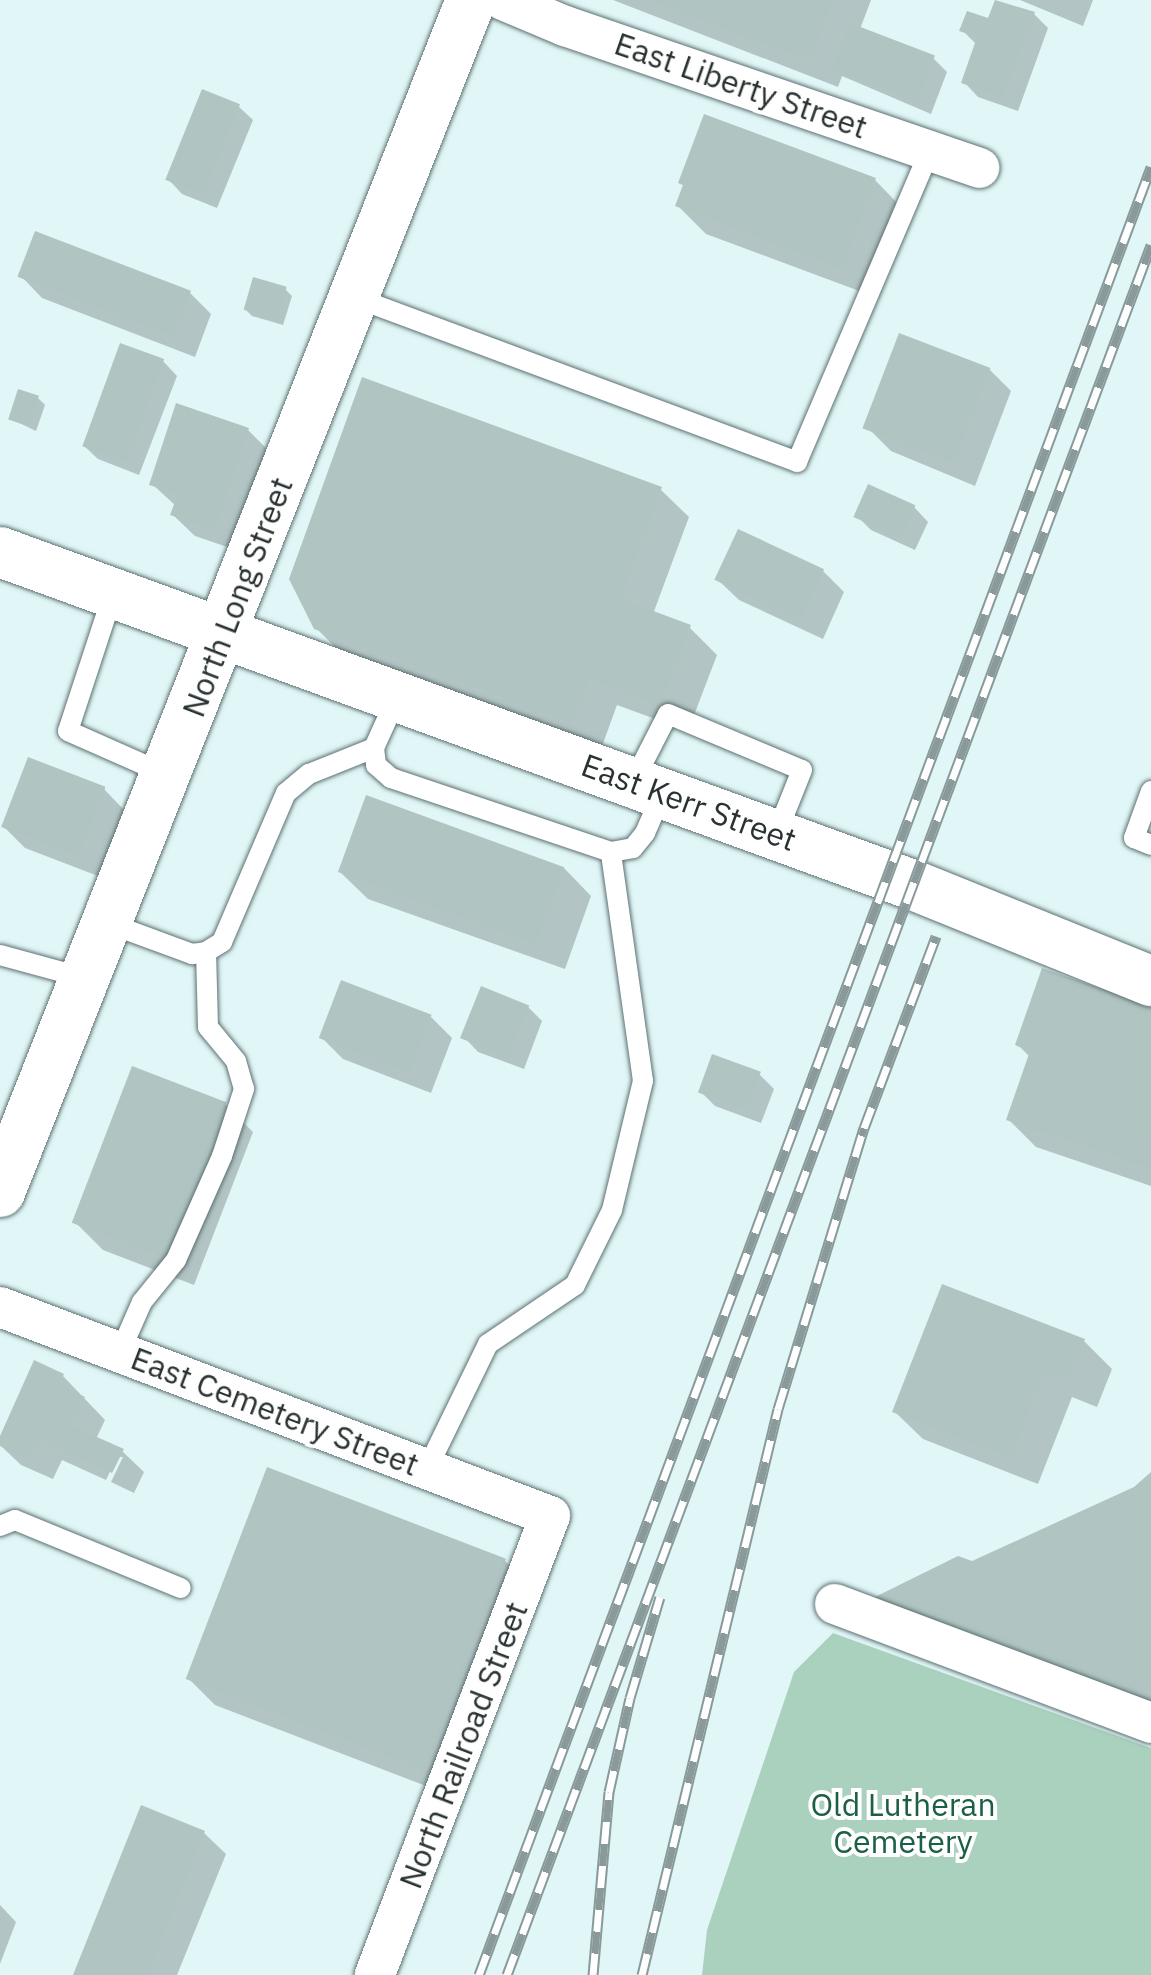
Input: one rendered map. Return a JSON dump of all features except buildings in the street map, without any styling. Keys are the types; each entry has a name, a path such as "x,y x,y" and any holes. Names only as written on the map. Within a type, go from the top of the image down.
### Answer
{"street":[{"name":"North Long Street","path":"0,1192 225,631 471,0"},
{"name":"East Liberty Street","path":"503,0 568,13 979,168"},
{"name":"East Kerr Street","path":"0,552 648,787 1151,980"},
{"name":"East Cemetery Street","path":"0,1307 550,1516"},
{"name":"North Railroad Street","path":"375,1975 550,1516"},
{"path":"835,1604 1151,1723"}],"lane":[{"path":"354,298 797,462 930,150"},
{"path":"114,591 68,730 167,775"},
{"path":"398,695 374,748 376,765 391,778 611,852 633,848 645,834 648,787 668,714 802,770 776,835"},
{"path":"108,922 192,954 206,952 222,942 286,793 310,774 374,748"},
{"path":"1151,791 1134,838 1151,845"},
{"path":"427,1469 488,1344 575,1285 612,1210 642,1082 611,852"},
{"path":"120,1352 142,1302 176,1260 222,1156 244,1089 236,1061 208,1027 206,952"},
{"path":"0,956 86,979"},
{"path":"0,1526 15,1520 181,1588"}],"green space":[{"name":"Old Lutheran Cemetery","path":"833,1633 1151,1748 1151,1975 702,1975 707,1930 794,1672"}],"railway":[{"path":"479,1975 1151,167"},
{"path":"507,1975 1151,245"},
{"path":"642,1975 778,1409 864,1128 936,936"},
{"path":"593,1975 609,1792 630,1698 660,1597"}]}
